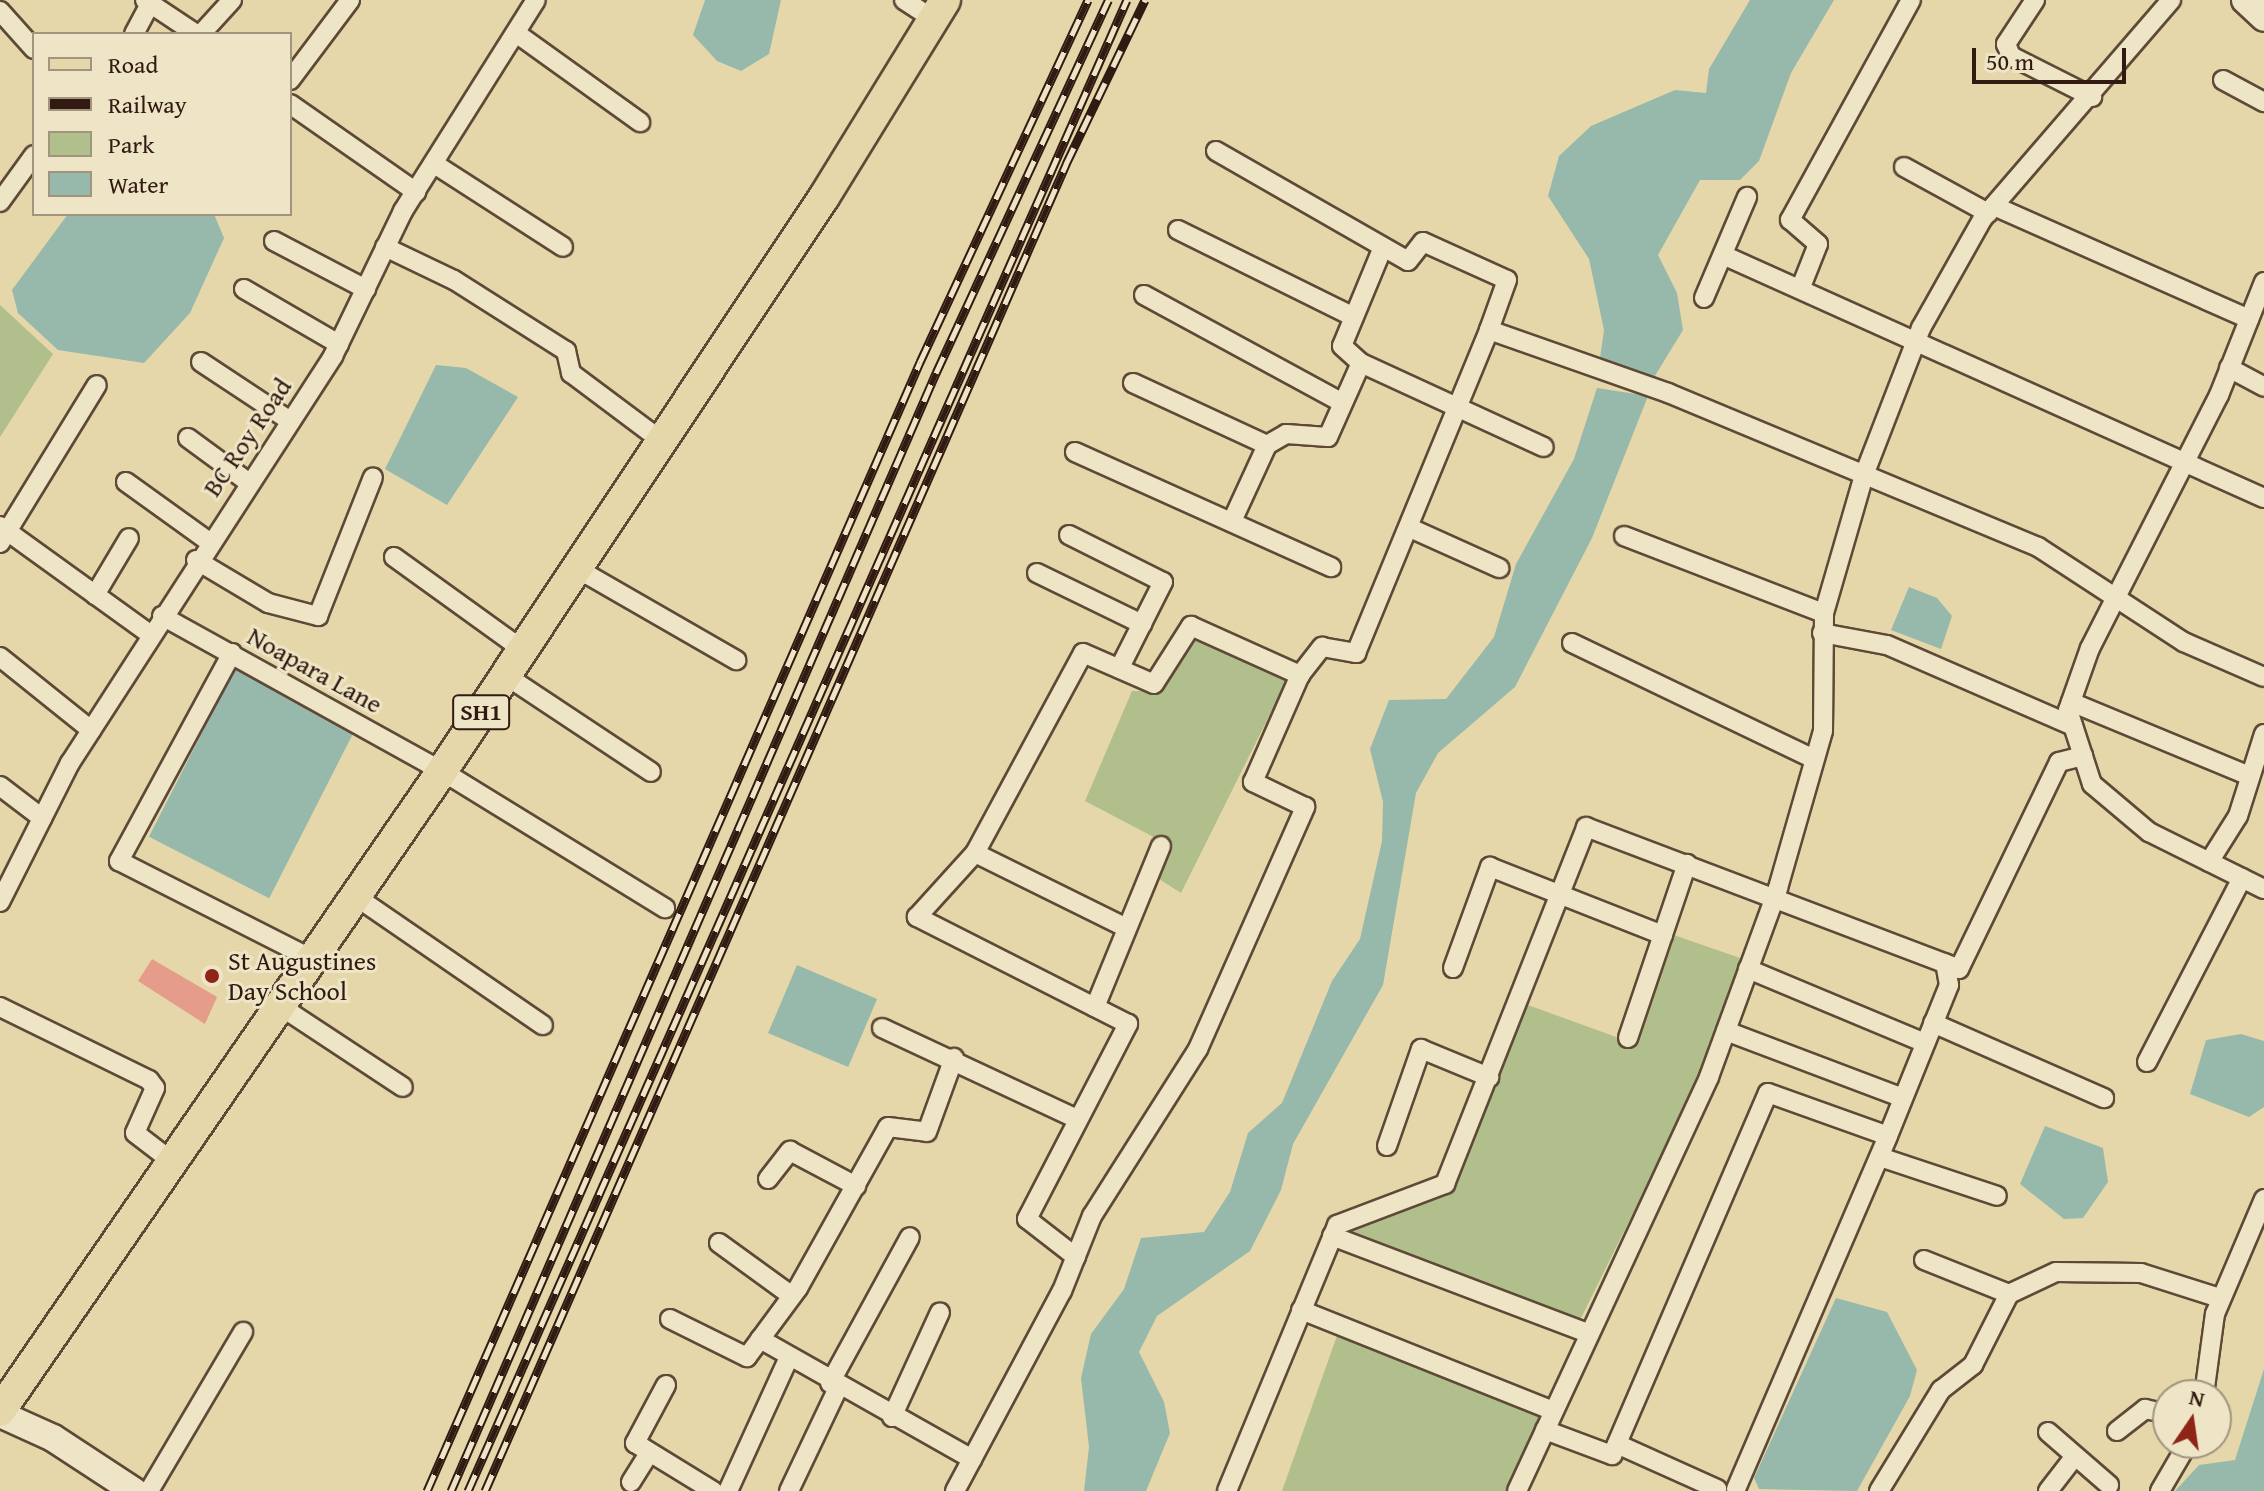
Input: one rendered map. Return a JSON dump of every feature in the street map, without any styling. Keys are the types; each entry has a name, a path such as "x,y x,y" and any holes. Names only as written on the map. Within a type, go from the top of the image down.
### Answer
{"main road":[{"name":"SH1","path":"0,1412 174,1163 523,650 662,441 939,9"}],"street":[{"path":"200,32 232,0"},
{"path":"292,77 350,0"},
{"name":"BC Roy Road","path":"1,899 91,730 208,541 339,344 385,247 416,192 436,165 536,0"},
{"path":"904,0 939,9"},
{"path":"1801,287 1818,244 1790,220 1911,0"},
{"path":"2035,0 2006,44 2011,56 2092,97"},
{"path":"1517,1491 1726,1031 1775,895 1823,731 1824,613 1864,475 1917,337 1991,210 2092,97 2171,0"},
{"path":"2245,0 2264,18"},
{"path":"135,32 148,2 195,32"},
{"path":"0,11 32,47"},
{"path":"516,33 640,122"},
{"path":"2223,80 2264,102"},
{"path":"292,105 416,192"},
{"path":"955,1491 1076,1257 1092,1216 1198,1049 1305,807 1253,782 1300,675 1322,647 1356,653 1460,407 1507,280 1423,242 1408,261 1216,151"},
{"path":"0,202 32,158"},
{"path":"436,165 563,247"},
{"path":"1904,167 1991,210 2249,319"},
{"path":"1704,298 1747,197"},
{"path":"1178,230 1354,317"},
{"path":"274,241 366,289"},
{"path":"385,247 454,280 566,351 571,373 662,441"},
{"path":"1383,247 1342,346 1361,363 1544,447"},
{"path":"1723,255 1917,337 2264,498"},
{"path":"2264,282 2229,368 2117,595 2071,702 2073,726 2092,784 2149,832 2264,889"},
{"path":"244,289 339,344"},
{"path":"1144,295 1343,403"},
{"path":"1489,330 1864,475 2038,547 2117,595 2184,642 2264,677"},
{"path":"201,362 290,421"},
{"path":"1233,519 1267,445 1286,434 1328,437 1361,363"},
{"path":"2229,368 2264,387"},
{"path":"1133,383 1267,445"},
{"path":"97,385 3,534 150,634"},
{"path":"188,438 248,482"},
{"path":"1075,452 1233,519 1331,567"},
{"path":"196,560 268,603 318,616 373,477"},
{"path":"126,482 208,541"},
{"path":"1410,528 1499,568"},
{"path":"1069,535 1163,582 1119,669"},
{"path":"1624,536 1824,613"},
{"path":"95,595 129,538"},
{"path":"394,557 523,650"},
{"path":"576,568 736,660"},
{"path":"1037,573 1142,624"},
{"name":"Noapara Lane","path":"162,616 442,771 665,908"},
{"path":"1076,1257 1027,1219 1075,1118 1128,1024 917,917 975,853 1083,653 1154,684 1191,626 1300,675"},
{"path":"1822,633 1887,645 2073,726"},
{"path":"1572,643 1814,759"},
{"path":"232,653 119,861 312,959"},
{"path":"0,657 91,730"},
{"path":"505,675 651,772"},
{"path":"2071,702 2250,776"},
{"path":"2209,862 2238,816 2264,734"},
{"path":"1227,1491 1337,1225 1445,1184 1586,827 1775,895 1959,969 2059,762 2083,756"},
{"path":"0,786 42,818"},
{"path":"1095,1007 1125,927 1161,846"},
{"path":"975,853 1125,927"},
{"path":"1628,1038 1687,864"},
{"path":"1453,968 1490,867 1663,935"},
{"path":"2147,1062 2242,878"},
{"path":"355,896 543,1025"},
{"path":"1617,1444 1716,1490 1738,1490 1880,1157 1949,985 1945,963"},
{"path":"1748,969 1925,1043"},
{"path":"280,1006 403,1087"},
{"path":"0,1007 149,1080 155,1088 135,1133 174,1163"},
{"path":"1933,1023 2104,1098"},
{"path":"882,1028 954,1058 1075,1118"},
{"path":"1726,1031 1903,1098"},
{"path":"1387,1146 1421,1049 1489,1077"},
{"path":"670,1319 747,1357 792,1296 888,1127 927,1132 954,1058"},
{"path":"1545,1430 1612,1455 1768,1093 1888,1136"},
{"path":"768,1179 790,1151 856,1186"},
{"path":"1880,1157 1997,1196"},
{"path":"2207,1379 2220,1298 2264,1199"},
{"path":"1332,1236 1587,1333"},
{"path":"789,1491 834,1386 910,1237"},
{"path":"719,1243 792,1296"},
{"path":"1924,1260 2009,1294"},
{"path":"1879,1491 1941,1390 1973,1365 2009,1294 2056,1272 2141,1273 2220,1298"},
{"path":"1301,1310 1554,1411"},
{"path":"892,1417 940,1312"},
{"path":"149,1491 243,1332"},
{"path":"760,1339 834,1386 972,1459"},
{"path":"728,1491 789,1357"},
{"path":"666,1385 635,1443 700,1488"},
{"path":"2117,1431 2145,1409 2152,1411"},
{"path":"0,1412 134,1491"},
{"path":"2048,1432 2109,1485"},
{"path":"631,1482 649,1453"},
{"path":"2048,1491 2075,1456"},
{"path":"2160,1491 2179,1459"}],"green space":[{"path":"0,305 53,354 0,437"},
{"path":"1197,636 1289,676 1181,893 1159,879 1167,844 1085,801 1132,691 1158,691"},
{"path":"1668,933 1743,959 1713,1052 1580,1320 1343,1228 1450,1188 1525,1004 1630,1042"},
{"path":"1338,1333 1544,1413 1507,1491 1282,1491"}],"water":[{"path":"705,0 781,0 769,54 741,71 717,61 693,35"},
{"path":"1750,0 1834,0 1791,73 1759,161 1740,180 1700,180 1658,255 1677,293 1683,330 1653,379 1600,358 1604,330 1589,259 1548,196 1559,156 1591,126 1675,90 1706,93 1709,69"},
{"path":"67,216 215,216 224,238 190,313 144,363 58,350 18,313 12,290"},
{"path":"436,365 466,368 518,397 447,505 385,469"},
{"path":"1597,388 1648,396 1592,538 1515,687 1438,753 1416,793 1383,985 1293,1144 1281,1190 1250,1251 1157,1316 1139,1352 1164,1402 1170,1433 1146,1491 1084,1491 1089,1447 1081,1378 1091,1334 1124,1289 1141,1238 1204,1232 1230,1192 1248,1133 1282,1103 1332,981 1360,939 1382,841 1383,802 1370,749 1389,700 1446,699 1494,637 1516,564 1574,459"},
{"path":"1909,587 1937,598 1952,616 1941,649 1891,630"},
{"path":"237,664 357,725 269,898 149,837"},
{"path":"797,965 877,999 848,1067 768,1033"},
{"path":"2241,1034 2264,1041 2264,1107 2249,1117 2190,1094 2206,1040"},
{"path":"2045,1126 2103,1148 2108,1182 2083,1218 2064,1219 2020,1184"},
{"path":"1836,1298 1887,1312 1917,1370 1910,1396 1857,1491 1759,1489 1754,1478"},
{"path":"2264,1369 2264,1491 2175,1491 2199,1465 2235,1460"}],"building":[{"path":"152,959 217,997 205,1024 138,981"}],"railway":[{"path":"427,1491 920,362 1088,0"},
{"path":"451,1491 936,373 1108,0"},
{"path":"468,1491 1127,0"},
{"path":"485,1491 1066,164 1145,0"}],"place":[{"name":"St Augustines Day School","path":"212,976"}]}
